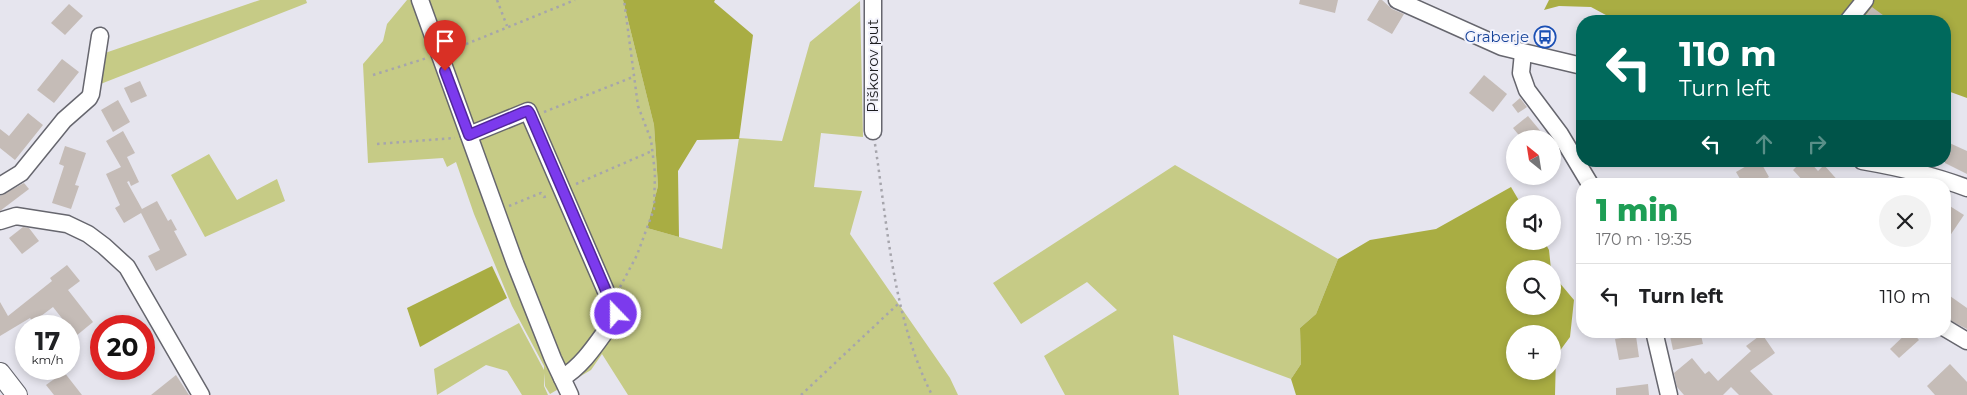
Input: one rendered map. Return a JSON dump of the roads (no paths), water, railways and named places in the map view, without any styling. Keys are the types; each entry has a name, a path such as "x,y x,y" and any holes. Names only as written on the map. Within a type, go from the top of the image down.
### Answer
{"main road":[{"path":"0,372 17,395"}],"street":[{"path":"420,0 515,263 567,388"},
{"name":"Piškorov put","path":"872,0 873,131"},
{"path":"1397,0 1482,39 1523,53 1576,65"},
{"path":"1853,15 1865,0"},
{"path":"0,186 26,168 64,120 89,98 100,36"},
{"path":"1523,53 1521,74 1527,90 1560,134 1576,161"},
{"path":"469,135 528,111 616,314 613,321 580,364 567,388"},
{"path":"1580,167 1586,178"},
{"path":"1890,167 1935,178"},
{"path":"1951,183 1967,188"},
{"path":"0,221 16,216 67,224 88,234 104,246 128,267 201,395"},
{"path":"1951,332 1967,341"},
{"path":"1656,338 1668,395"}],"place":[{"name":"Graberje","path":"1545,37"}]}
